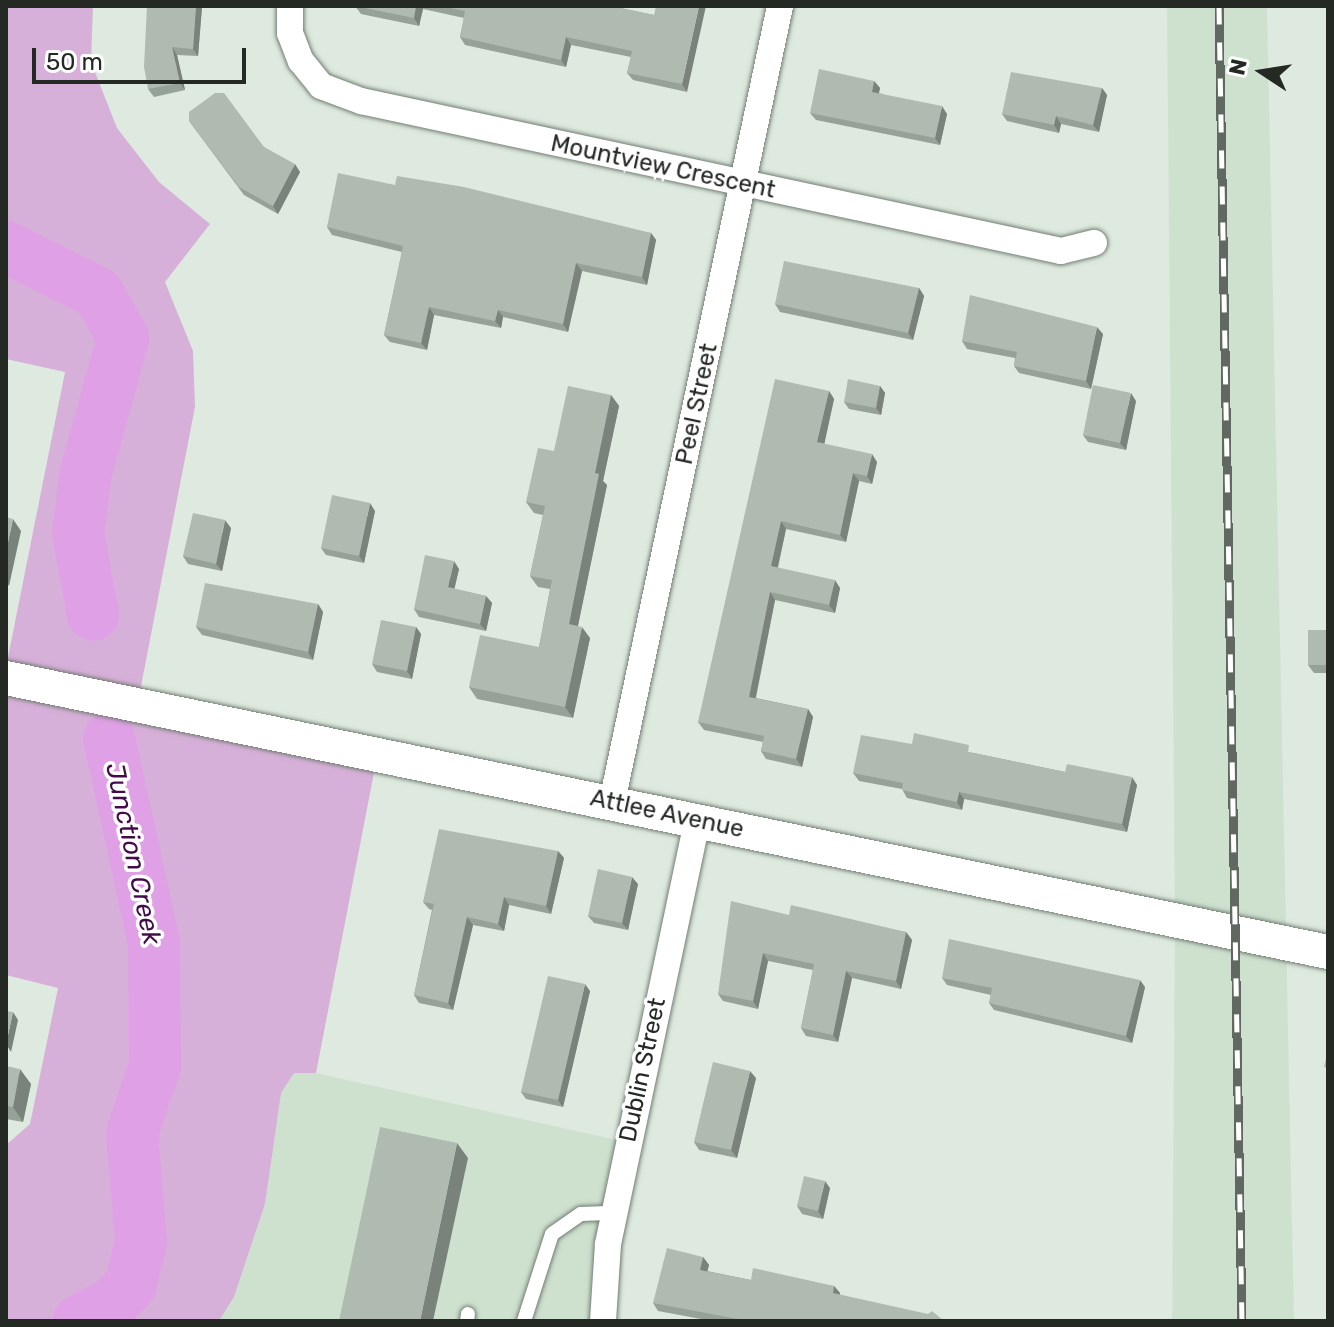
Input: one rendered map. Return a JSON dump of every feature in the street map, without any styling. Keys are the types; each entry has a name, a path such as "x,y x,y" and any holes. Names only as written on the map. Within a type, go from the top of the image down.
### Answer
{"street":[{"name":"Mountview Crescent","path":"290,6 290,33 301,61 321,86 361,101 1061,251 1094,243"},
{"name":"Peel Street","path":"612,802 780,6"},
{"name":"Attlee Avenue","path":"6,678 1328,952"},
{"name":"Dublin Street","path":"603,1321 614,1213 697,820"}],"lane":[{"path":"524,1321 552,1234 581,1214 614,1213"}],"shaded area":[{"path":"6,6 93,6 91,62 117,128 159,182 210,224 165,282 193,351 195,407 137,707 377,757 316,1073 294,1073 281,1093 265,1204 234,1297 219,1321 6,1321 6,1145 30,1124 58,988 6,975 6,667 65,372 6,359"},
{"path":"1167,6 1267,6 1294,1321 1172,1321 1175,922"},
{"path":"294,1073 316,1073 630,1143 590,1321 219,1321 234,1297 265,1204 280,1094"}],"building":[{"path":"147,6 196,6 193,49 172,47 180,83 148,89 144,67"},
{"path":"355,6 416,6 414,18"},
{"path":"440,6 611,6 654,15 656,6 699,6 682,84 627,73 632,51 566,37 561,60 460,37 465,11"},
{"path":"819,69 874,81 872,92 942,106 935,138 810,113"},
{"path":"1011,72 1102,88 1093,125 1056,116 1054,125 1002,114"},
{"path":"215,93 224,93 264,147 295,164 273,206 239,187 189,121 189,112"},
{"path":"338,173 395,185 397,176 464,187 651,233 642,277 576,263 563,324 498,310 495,321 429,307 421,343 384,335 403,246 327,227"},
{"path":"784,261 919,288 908,333 775,304"},
{"path":"970,295 1097,327 1086,381 1014,366 1017,352 962,341"},
{"path":"775,379 829,391 817,442 872,454 867,476 853,473 840,535 781,521 771,566 835,580 829,605 770,592 749,697 808,709 796,759 761,751 764,736 698,722"},
{"path":"848,379 880,386 876,408 844,402"},
{"path":"1093,385 1131,393 1120,443 1083,435"},
{"path":"568,386 611,395 595,473 599,474 569,624 582,627 565,707 469,687 480,635 539,647 552,580 530,576 545,506 526,502 538,448 554,451"},
{"path":"332,495 370,503 359,556 321,548"},
{"path":"193,513 225,520 216,564 183,556"},
{"path":"6,517 13,519 6,551"},
{"path":"425,555 454,561 448,587 486,596 480,624 414,609"},
{"path":"205,583 318,604 308,652 196,627"},
{"path":"381,620 416,627 407,671 372,664"},
{"path":"1308,630 1328,630 1328,665 1308,665"},
{"path":"914,733 969,745 968,752 1065,772 1067,764 1132,777 1122,824 959,792 957,802 902,790 903,783 853,773 861,735 912,744"},
{"path":"439,829 558,851 546,906 504,897 498,924 467,917 448,1003 414,995 434,904 423,902"},
{"path":"598,869 632,877 622,923 588,916"},
{"path":"731,901 789,915 791,905 906,932 896,981 846,971 833,1035 801,1028 814,964 763,953 753,1001 718,994"},
{"path":"949,939 1140,980 1126,1036 989,1003 992,988 942,978"},
{"path":"548,976 585,984 558,1100 521,1092"},
{"path":"6,1011 13,1012 6,1044"},
{"path":"713,1062 750,1071 731,1150 694,1142"},
{"path":"6,1066 20,1069 13,1107 6,1106"},
{"path":"380,1127 457,1143 420,1321 339,1321"},
{"path":"804,1176 825,1181 818,1211 797,1206"},
{"path":"667,1248 703,1257 700,1270 751,1280 753,1268 834,1286 833,1293 928,1314 932,1311 944,1321 748,1321 653,1303"}],"waterway":[{"name":"Junction Creek","path":"6,247 98,293 123,338 86,472 78,533 93,615"},
{"name":"Junction Creek","path":"79,1321 114,1302 130,1286 141,1242 132,1133 155,1066 154,943 109,739"}],"railway":[{"path":"1219,6 1242,1321"}]}
